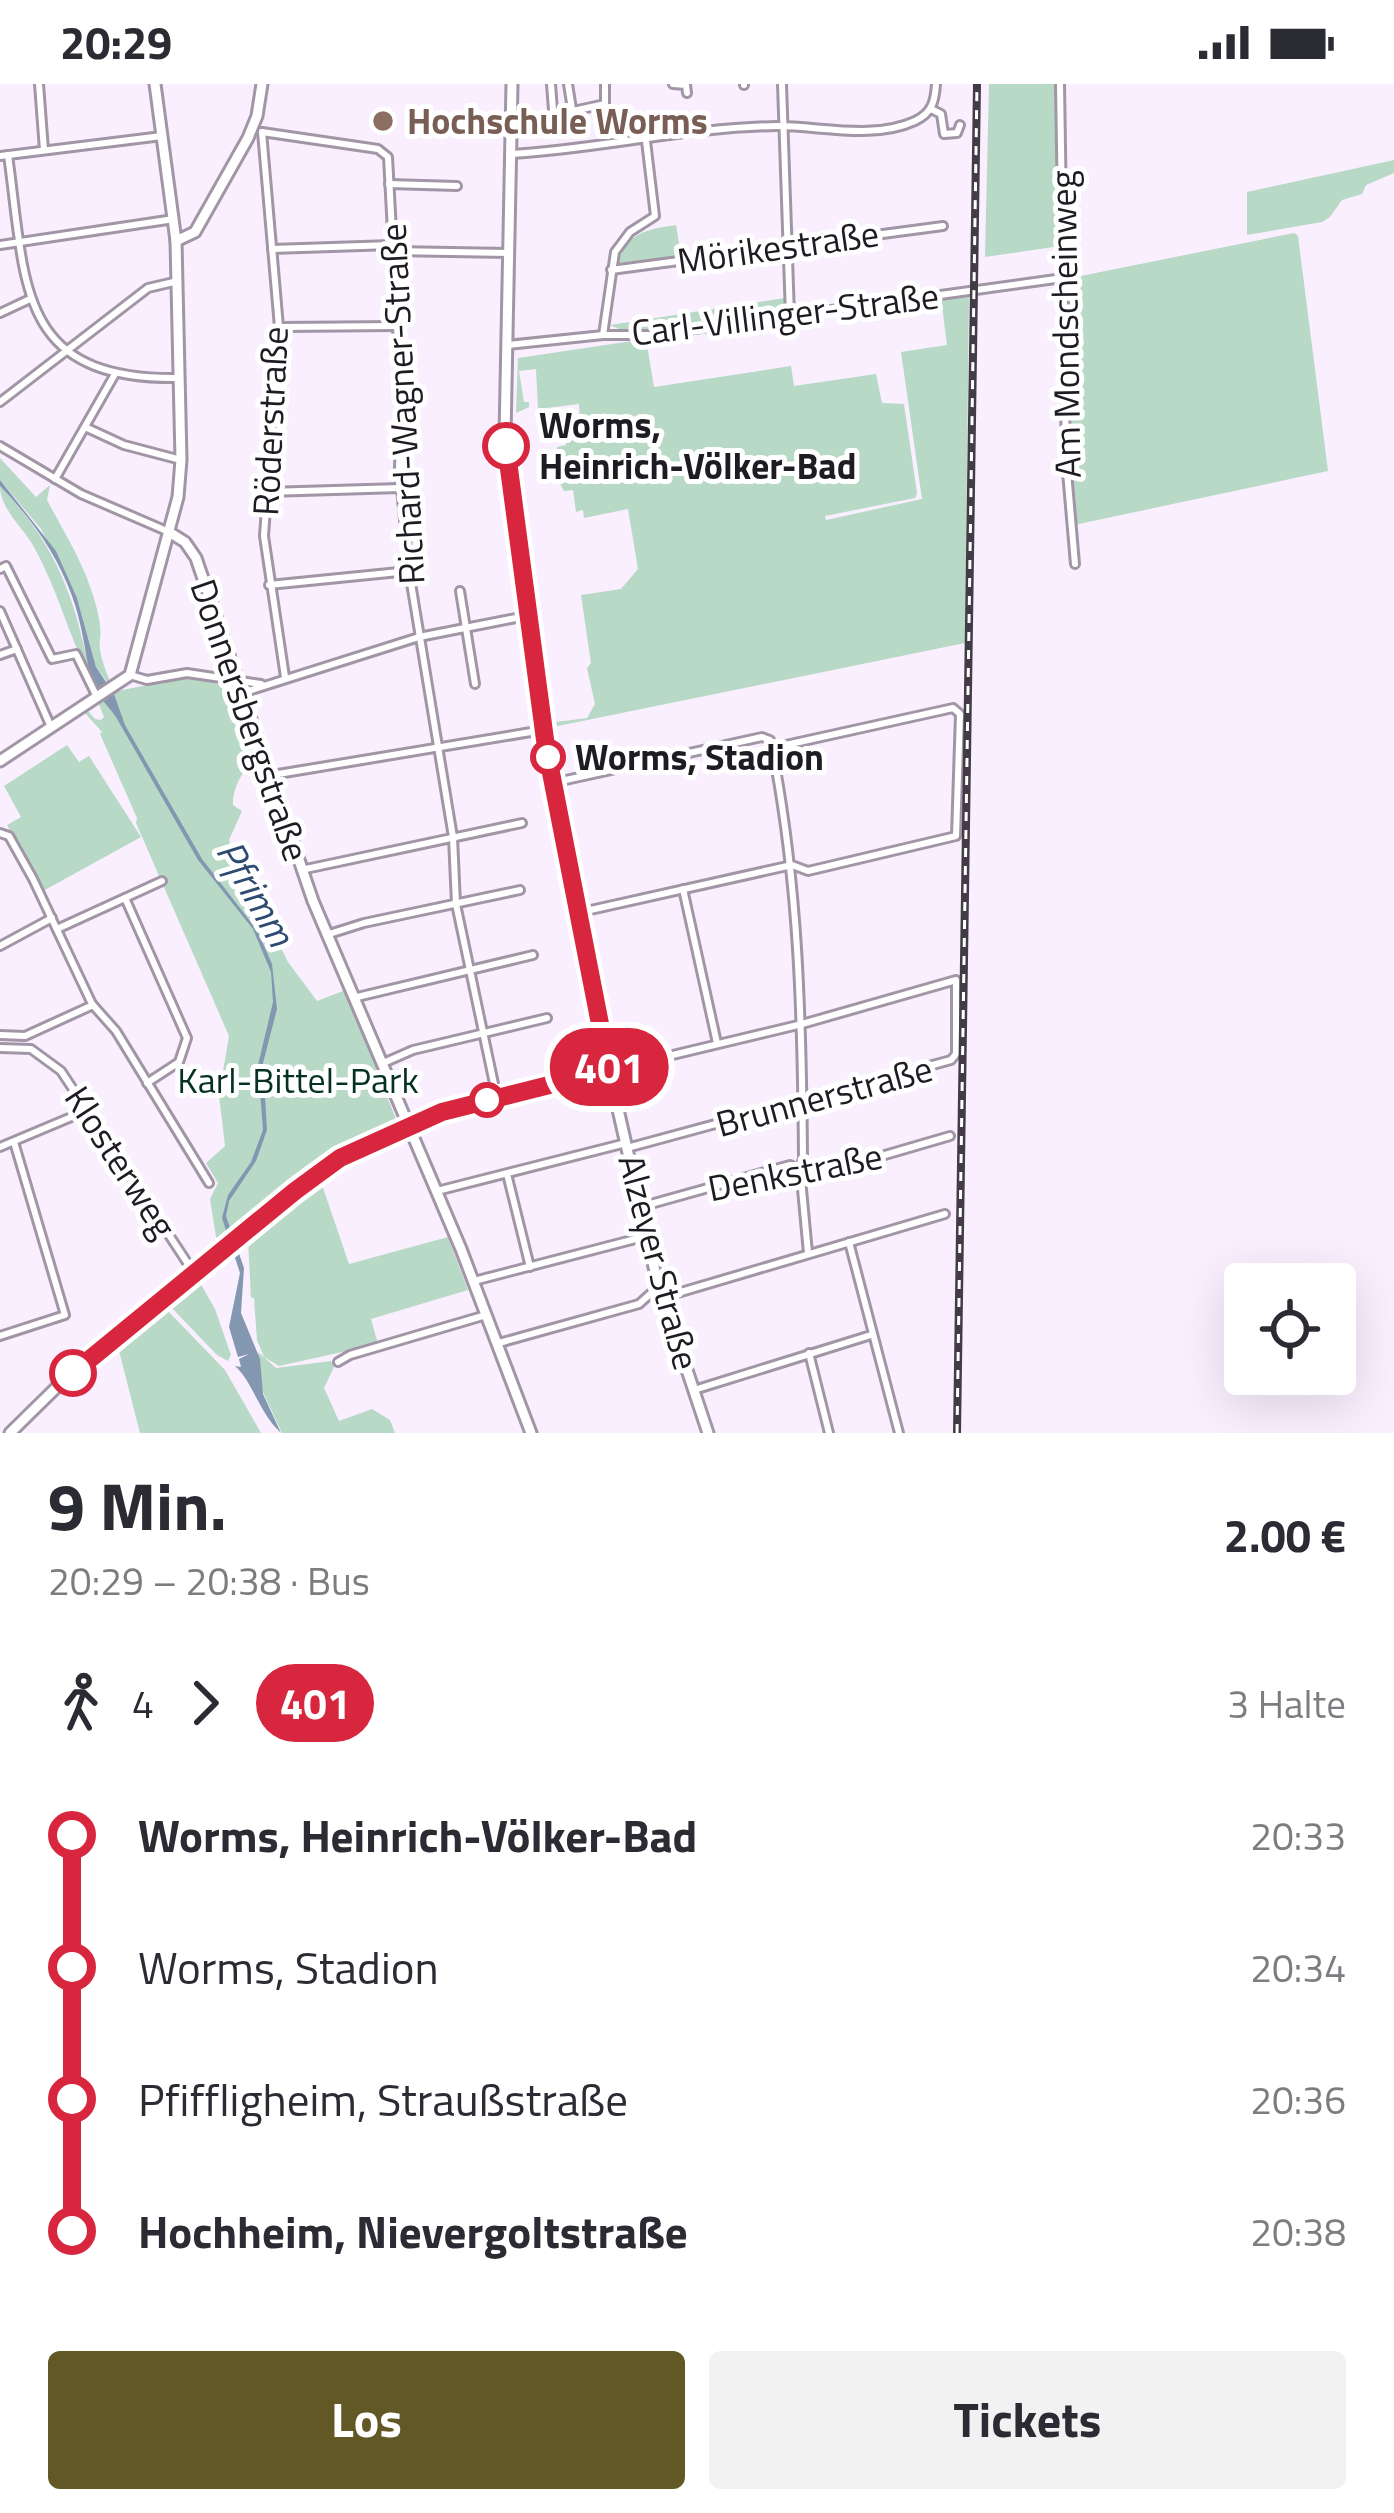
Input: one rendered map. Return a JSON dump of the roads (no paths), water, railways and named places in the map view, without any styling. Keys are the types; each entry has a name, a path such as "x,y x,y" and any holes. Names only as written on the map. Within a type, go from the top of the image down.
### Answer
{"street":[{"path":"39,84 44,150"},
{"path":"0,761 130,675 170,532 181,460 178,281 155,84"},
{"path":"176,241 195,232 259,128 262,84"},
{"path":"551,84 554,112 565,114 605,104 605,84"},
{"path":"568,84 572,109"},
{"path":"670,94 672,84 686,85 687,93"},
{"path":"782,84 790,316"},
{"path":"511,154 783,126 820,131 910,123 931,109 936,84"},
{"name":"Am Mondscheinweg","path":"1060,84 1066,460 1075,564"},
{"name":"Alzeyer Straße","path":"514,86 505,436 526,616 552,783 609,1070 662,1292 708,1433"},
{"path":"931,109 941,114 944,134 957,133 960,125"},
{"name":"Richard-Wagner-Straße","path":"259,128 387,154 401,488 409,571 453,837 456,904 497,1097"},
{"name":"Röderstraße","path":"259,128 279,327 263,536 285,677"},
{"path":"162,136 4,155 30,299 42,323 85,364 115,374 179,378"},
{"path":"603,335 611,271 623,240 655,216 646,141"},
{"path":"240,154 251,154 265,163"},
{"name":"Richard-Wagner-Straße","path":"388,184 458,186"},
{"path":"0,245 174,219"},
{"name":"Mörikestraße","path":"611,271 943,226"},
{"path":"272,249 509,253"},
{"name":"Carl-Villinger-Straße","path":"507,345 651,335 1063,278"},
{"path":"0,402 148,288 178,281"},
{"path":"0,314 30,299"},
{"path":"279,327 397,326"},
{"path":"55,479 115,374"},
{"path":"86,427 124,445 181,460"},
{"path":"0,446 106,506 170,532"},
{"path":"265,492 401,488"},
{"name":"Donnersbergstraße","path":"170,532 192,550 301,870 474,1281 531,1433"},
{"path":"0,568 5,566 52,659 76,653 97,696"},
{"path":"269,585 409,571"},
{"path":"460,591 475,684"},
{"path":"0,611 51,727"},
{"path":"242,693 419,637 526,616"},
{"path":"0,655 17,649"},
{"path":"130,675 147,680 187,673 268,683"},
{"path":"577,913 792,865 808,871 956,836 960,717 953,708 772,748"},
{"path":"268,776 544,730"},
{"path":"552,783 762,737 770,740 792,865 802,1024 800,1168 808,1253"},
{"path":"301,870 522,823"},
{"path":"0,833 9,836 93,1005 116,1031 208,1183"},
{"path":"57,929 161,881"},
{"path":"683,889 717,1043"},
{"path":"326,935 520,890"},
{"path":"125,898 187,1038 179,1061 147,1083"},
{"path":"0,946 52,918"},
{"path":"353,998 533,955"},
{"name":"Brunnerstraße","path":"436,1192 803,1102 952,1060 956,1054 956,980 802,1024"},
{"path":"0,1035 17,1037 40,1030 93,1005"},
{"path":"381,1064 413,1050 547,1018"},
{"path":"10,1433 34,1405 329,1165 442,1112 802,1024"},
{"name":"Klosterweg","path":"40,1030 36,1044 42,1054 61,1071 194,1273"},
{"name":"Klosterweg","path":"0,1048 42,1054"},
{"path":"0,1147 88,1110"},
{"name":"Denkstraße","path":"640,1207 790,1165 813,1176 950,1136"},
{"path":"1,1333 65,1315 14,1142"},
{"path":"507,1174 530,1267"},
{"path":"495,1344 944,1214"},
{"path":"474,1281 647,1236"},
{"path":"849,1242 899,1433"},
{"path":"338,1362 350,1354 486,1316"},
{"path":"694,1390 871,1335"},
{"path":"809,1353 829,1433"}],"water":[{"path":"0,480 56,551 77,598 96,667 114,694 125,725 202,859 257,930 272,964 277,1009 263,1063 267,1130 256,1161 229,1201 226,1216 244,1268 241,1313 260,1359 263,1394 281,1433 235,1366 241,1367 239,1359 249,1354 238,1357 229,1327 240,1273 222,1218 228,1195 251,1162 263,1130 258,1065 273,1002 271,972 253,929 198,860 95,689 66,581 42,537"}],"railway":[{"path":"957,1433 977,84"}],"place":[{"name":"Hochschule Worms","path":"383,121"},
{"name":"Worms, Heinrich-Völker-Bad","path":"506,446"},
{"name":"Worms, Stadion","path":"548,757"}],"water label":[{"name":"Pfrimm","path":"256,893"}],"park label":[{"name":"Karl-Bittel-Park","path":"298,1080"}]}
